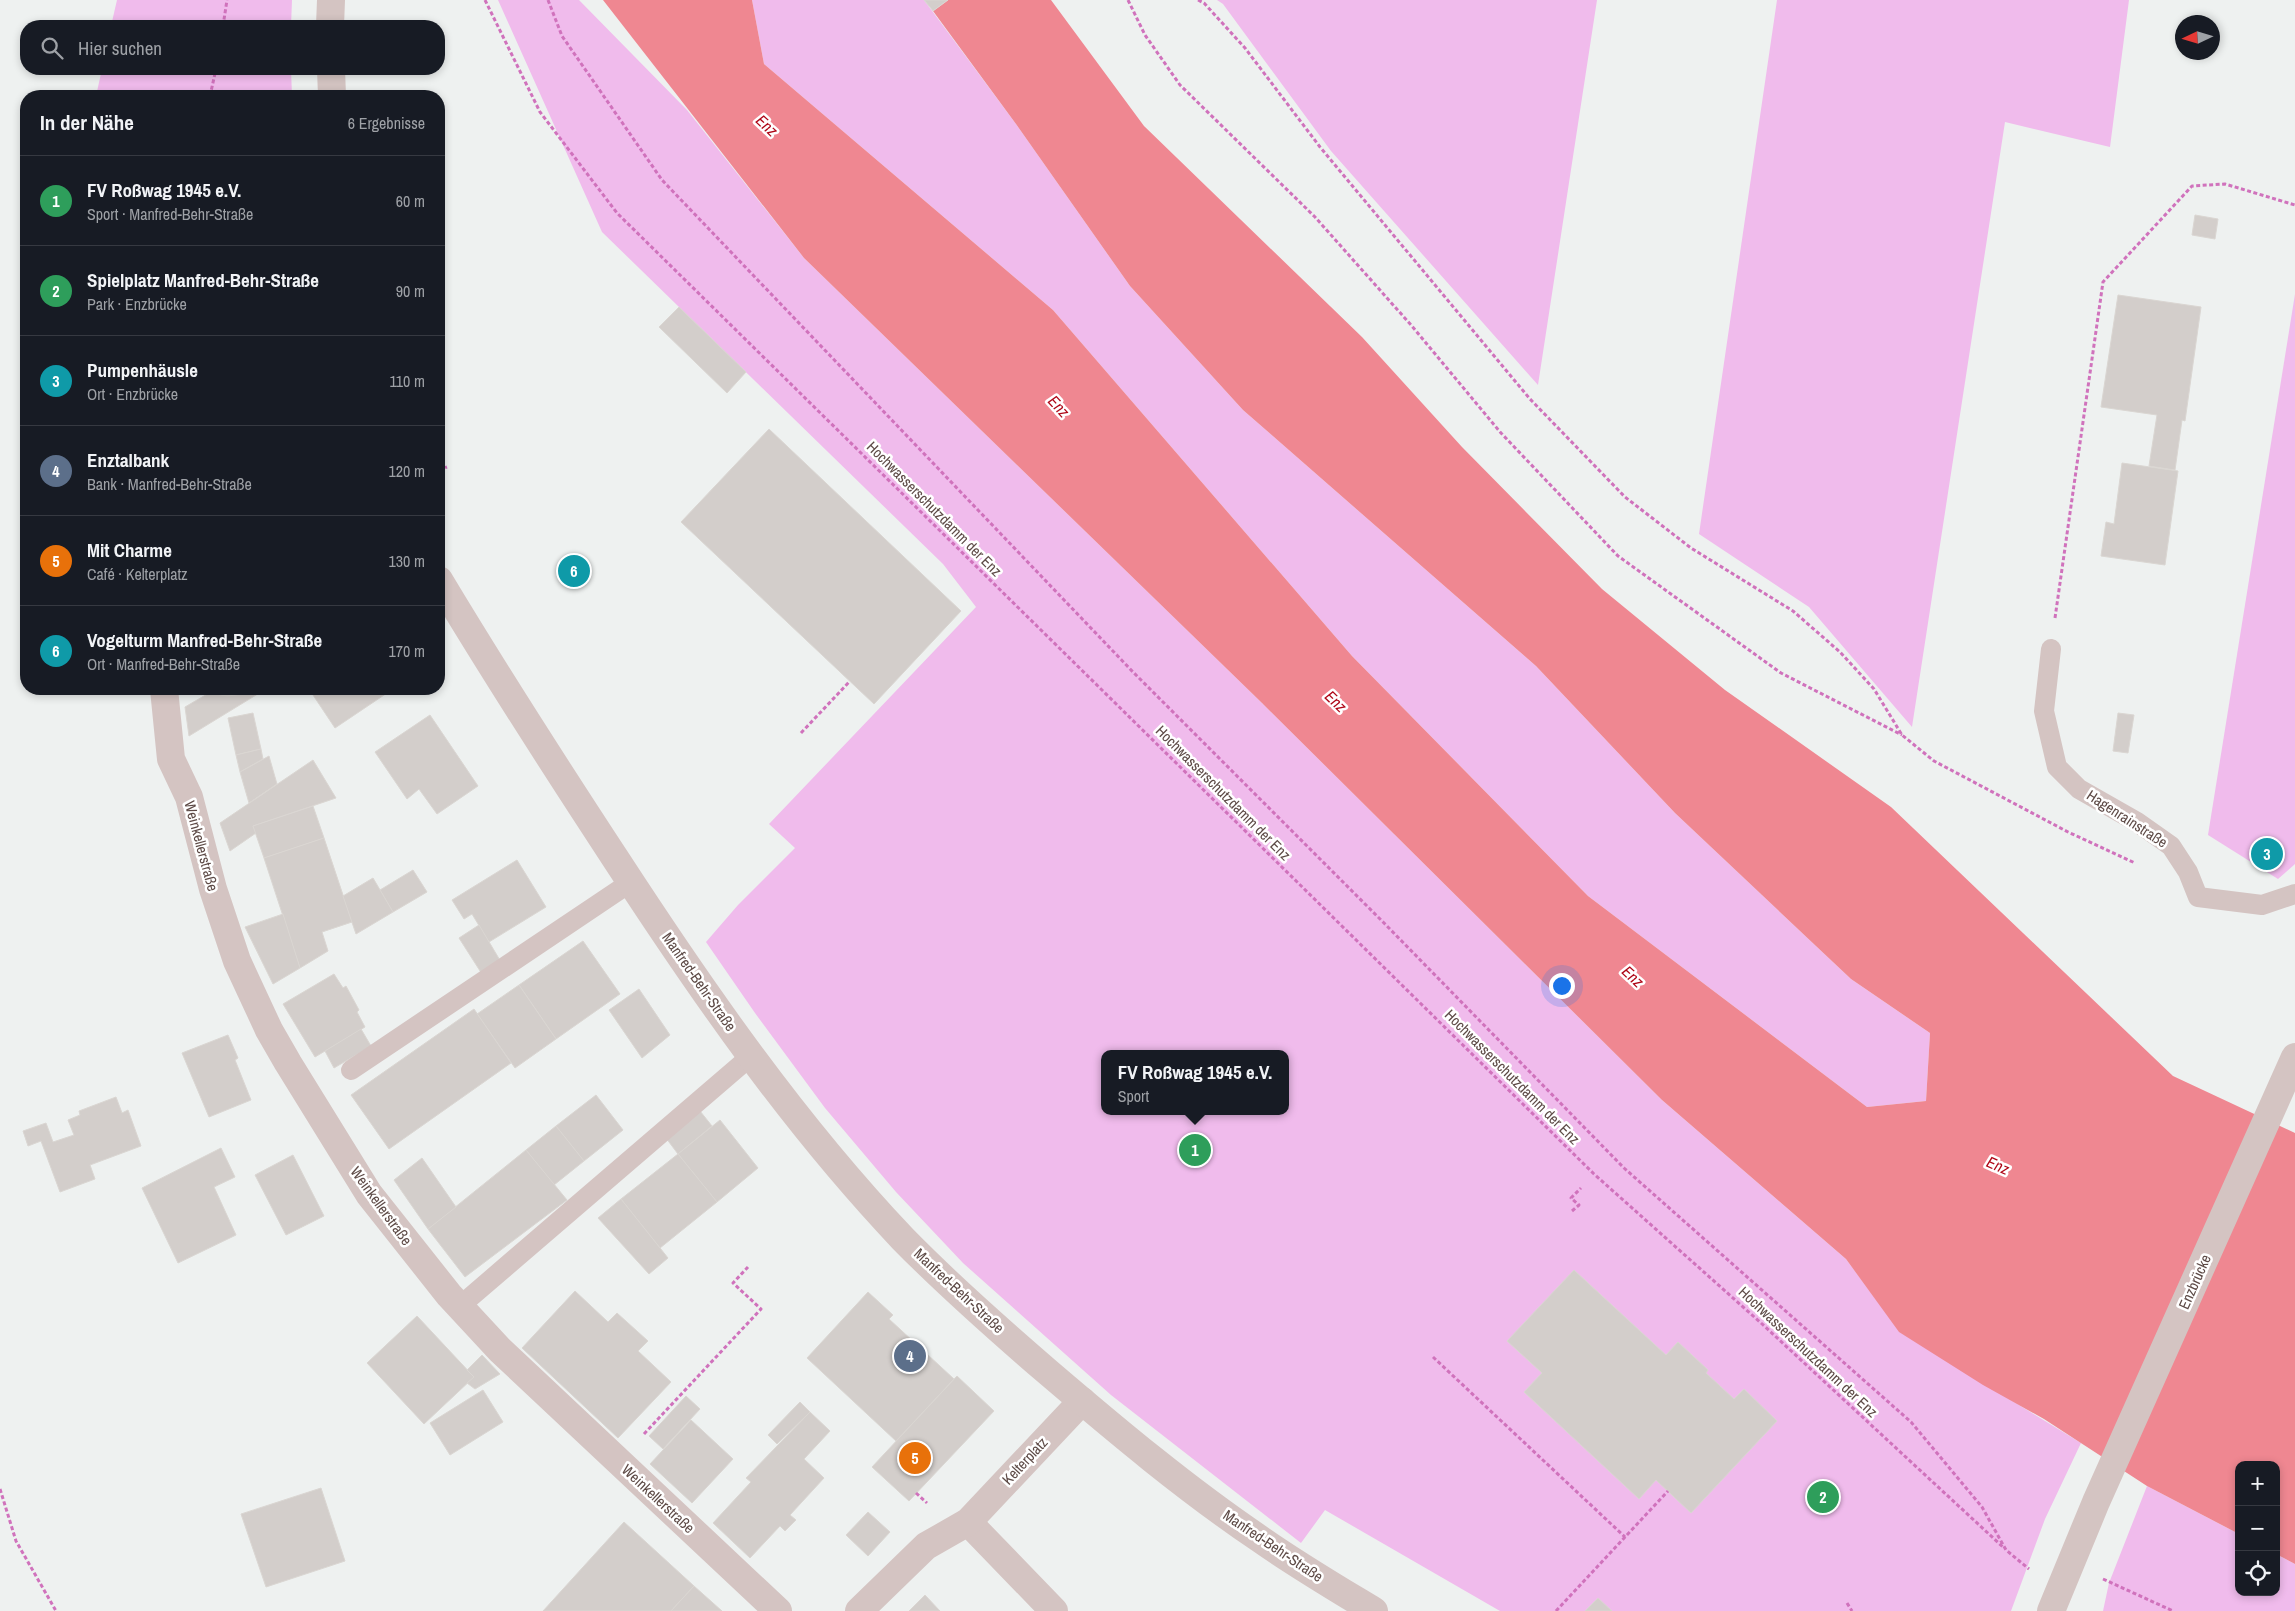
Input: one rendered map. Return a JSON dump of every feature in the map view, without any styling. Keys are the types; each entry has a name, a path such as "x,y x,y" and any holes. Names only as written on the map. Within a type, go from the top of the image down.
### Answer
{"street":[{"path":"330,20 331,0"},
{"path":"331,75 332,90"},
{"name":"Manfred-Behr-Straße","path":"445,590 543,748 631,882 751,1056 841,1168 902,1237 947,1282 1082,1401 1173,1476 1260,1539 1374,1611"},
{"name":"Weinkellerstraße","path":"165,695 171,759 188,797 216,898 237,961 252,996 288,1063 369,1194 460,1306 500,1350 778,1611"},
{"name":"Enzbrücke","path":"2051,1611 2096,1502 2294,1059"},
{"name":"Kelterplatz","path":"859,1611 926,1546 968,1522 1082,1401"},
{"path":"968,1522 1054,1611"}],"lane":[{"name":"Hagenrainstraße","path":"2051,649 2044,710 2057,767 2079,789 2137,822 2171,846 2188,872 2198,897 2262,905 2295,894"},
{"path":"351,1070 631,882"},
{"path":"460,1306 751,1056"}],"path":[{"path":"224,20 227,0"},
{"name":"Hochwasserschutzdamm der Enz","path":"485,0 540,112 617,213 1594,1174 1761,1323 2006,1550 2033,1573 2061,1584"},
{"path":"548,0 562,36 662,180 1133,672 1384,923 1624,1168 1911,1422 1982,1507 2006,1550"},
{"path":"1128,0 1145,35 1180,85 1315,218 1411,325 1501,433 1618,556 1781,673 1902,735 1934,760 2068,832 2143,867"},
{"path":"1198,0 1204,3 1245,48 1320,147 1530,398 1625,497 1691,548 1793,610 1840,652 1874,688 1902,735"},
{"path":"211,90 215,75"},
{"path":"2051,649 2103,282 2192,186 2225,184 2295,205"},
{"path":"801,733 850,681"},
{"path":"1572,1211 1579,1205 1571,1198 1580,1188"},
{"path":"655,1422 761,1309 733,1283 748,1267"},
{"path":"1433,1357 1625,1537"},
{"path":"0,1489 16,1541 56,1611"},
{"path":"1556,1611 1668,1491"},
{"path":"916,1493 929,1505"},
{"path":"2109,1583 2173,1611"},
{"path":"1846,1603 1852,1611"},
{"path":"1560,1607 1565,1611"}],"shaded area":[{"path":"117,0 292,0 291,20 112,20"},
{"path":"498,0 579,0 687,110 804,258 1262,703 1662,1100 1846,1259 1900,1332 2081,1443 2045,1519 2011,1611 1500,1611 1325,1510 1301,1543 1111,1395 963,1263 896,1192 825,1108 755,1013 706,942 738,905 795,848 769,824 976,607 943,564 602,232"},
{"path":"752,0 924,0 1016,124 1130,286 1243,410 1536,666 1675,813 1851,979 1930,1033 1926,1101 1867,1107 1588,896 1352,656 1053,310 764,64"},
{"path":"1217,0 1597,0 1538,385 1331,151 1223,4"},
{"path":"1777,0 2129,0 2110,147 2005,122 1912,727 1809,607 1699,534"},
{"path":"101,75 291,75 292,90 97,90"},
{"path":"2295,294 2295,864 2278,879 2208,835"},
{"path":"2147,1486 2235,1532 2235,1596 2280,1596 2280,1556 2295,1564 2295,1611 2103,1611 2109,1583"}],"water":[{"name":"Enz","path":"603,0 752,0 764,64 1053,310 1352,656 1588,896 1867,1107 1926,1101 1930,1033 1851,979 1675,813 1536,666 1243,410 1130,286 1016,124 933,11 948,0 1051,0 1144,126 1362,337 1462,447 1602,589 1725,690 1891,807 2173,1076 2295,1133 2295,1564 2280,1556 2280,1461 2235,1461 2235,1532 2147,1486 2044,1419 1983,1385 1899,1332 1846,1259 1662,1100 1262,703 804,258"}],"building":[{"path":"924,0 948,0 933,11"},
{"path":"2195,215 2218,219 2215,239 2192,235"},
{"path":"2118,295 2201,307 2185,421 2182,420 2175,470 2149,466 2157,415 2101,407"},
{"path":"679,307 746,372 727,393 659,327"},
{"path":"769,429 961,611 874,704 681,522"},
{"path":"2122,463 2178,471 2165,565 2101,556 2106,522 2114,524"},
{"path":"576,556 588,572 572,585 560,569"},
{"path":"206,695 256,695 189,736 185,707"},
{"path":"313,695 384,695 335,728"},
{"path":"253,713 261,749 236,755 228,718"},
{"path":"2118,713 2134,715 2128,753 2113,751"},
{"path":"430,715 478,786 437,814 419,789 407,799 375,752"},
{"path":"261,749 263,759 240,772 236,755"},
{"path":"269,756 277,784 249,803 240,772"},
{"path":"313,760 336,798 253,826 256,833 230,851 220,823"},
{"path":"313,806 324,838 264,858 253,826"},
{"path":"324,838 352,922 322,932 328,951 300,968 264,858"},
{"path":"2267,839 2278,843 2282,854 2278,865 2267,869 2256,865 2252,854 2256,843"},
{"path":"517,860 546,907 489,942 472,914 464,919 452,900"},
{"path":"413,870 427,892 393,912 380,890"},
{"path":"373,878 393,912 356,934 343,896"},
{"path":"283,914 300,968 273,984 245,927"},
{"path":"479,925 501,962 482,974 459,938"},
{"path":"583,941 620,994 556,1039 519,985"},
{"path":"334,974 343,988 346,986 359,1010 357,1012 365,1027 315,1057 283,1004"},
{"path":"519,985 556,1039 515,1068 477,1014"},
{"path":"639,989 670,1035 642,1058 609,1010"},
{"path":"474,1009 511,1063 389,1149 351,1095"},
{"path":"361,1029 371,1046 334,1068 325,1051"},
{"path":"228,1035 238,1058 235,1060 251,1100 209,1117 182,1053"},
{"path":"596,1095 623,1130 584,1161 556,1126"},
{"path":"116,1097 122,1113 128,1110 141,1146 90,1165 95,1179 60,1192 41,1141 28,1146 23,1131 46,1123 53,1142 74,1135 68,1120 80,1115 79,1111"},
{"path":"700,1111 712,1126 678,1154 666,1138"},
{"path":"720,1120 758,1168 717,1202 678,1154"},
{"path":"556,1126 584,1161 554,1185 526,1150"},
{"path":"221,1148 235,1177 214,1187 236,1235 178,1263 142,1188"},
{"path":"526,1150 567,1200 465,1277 428,1229"},
{"path":"678,1154 717,1202 660,1248 621,1199"},
{"path":"293,1155 324,1216 286,1235 255,1175"},
{"path":"422,1158 456,1207 428,1229 394,1180"},
{"path":"621,1199 668,1258 649,1274 598,1218"},
{"path":"1574,1270 1666,1355 1678,1342 1708,1370 1706,1373 1734,1399 1744,1389 1777,1421 1691,1513 1656,1480 1639,1499 1524,1392 1542,1373 1507,1341"},
{"path":"575,1291 608,1322 617,1313 648,1341 638,1351 671,1382 618,1438 522,1348"},
{"path":"868,1292 893,1315 889,1319 954,1379 896,1441 807,1358"},
{"path":"417,1316 474,1377 424,1424 367,1363"},
{"path":"482,1355 500,1374 475,1389 467,1383 474,1377 467,1370"},
{"path":"957,1376 994,1411 909,1501 872,1467"},
{"path":"483,1390 503,1422 450,1455 430,1423"},
{"path":"686,1396 700,1409 663,1449 649,1436"},
{"path":"800,1402 810,1412 777,1444 768,1435"},
{"path":"810,1412 830,1431 804,1459 824,1478 790,1515 796,1520 785,1531 780,1526 750,1558 713,1523 751,1482 746,1478"},
{"path":"691,1420 733,1459 692,1503 650,1464"},
{"path":"321,1488 345,1561 266,1587 241,1514"},
{"path":"868,1512 890,1532 868,1556 846,1535"},
{"path":"624,1522 694,1586 671,1611 543,1611"},
{"path":"694,1586 722,1611 671,1611"},
{"path":"925,1595 940,1611 909,1611"},
{"path":"1598,1598 1612,1611 1585,1611"}],"place":[{"name":"Vogelturm Manfred-Behr-Straße","path":"574,571"},
{"name":"Pumpenhäusle","path":"2267,854"},
{"name":"FV Roßwag 1945 e.V.","path":"1195,1150"},
{"name":"Enztalbank","path":"910,1356"},
{"name":"Mit Charme","path":"915,1458"},
{"name":"Spielplatz Manfred-Behr-Straße","path":"1823,1497"}]}
